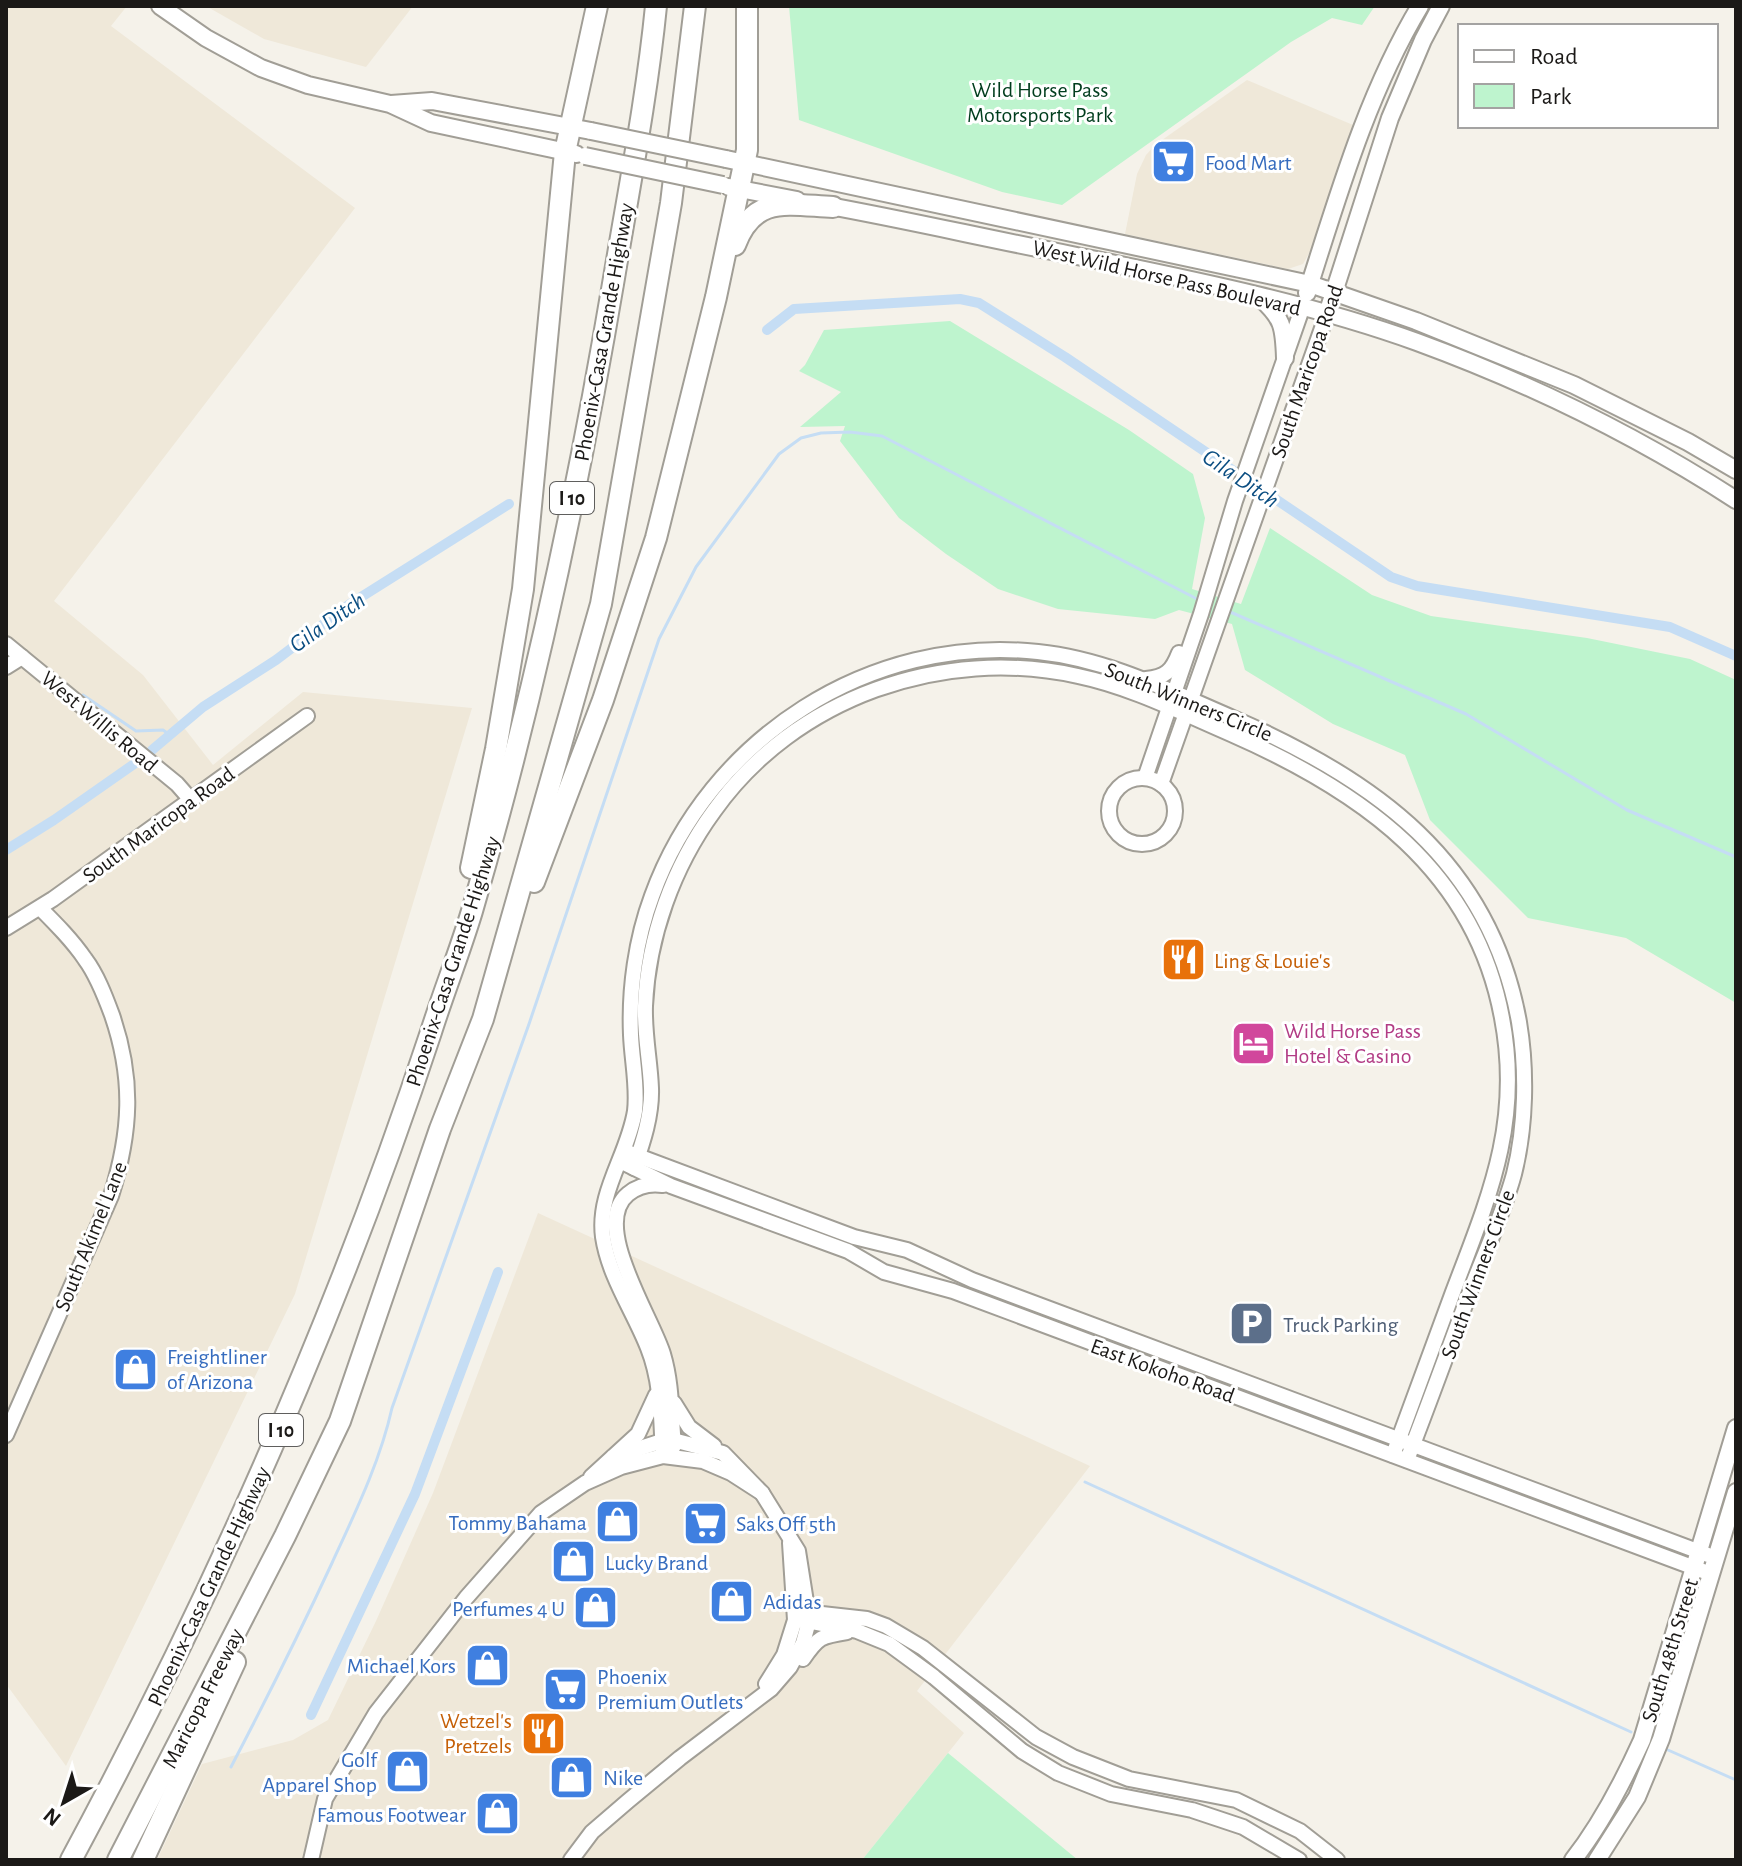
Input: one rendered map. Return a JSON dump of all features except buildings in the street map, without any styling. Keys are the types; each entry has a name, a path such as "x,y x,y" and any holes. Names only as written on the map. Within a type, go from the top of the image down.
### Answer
{"highway":[{"path":"448,982 496,749 523,589 531,531 565,152 597,6"},
{"name":"Phoenix-Casa Grande Highway","path":"71,1860 187,1636 293,1401 374,1197 471,916 524,718 565,535 600,361 651,58 656,6"},
{"name":"Phoenix-Casa Grande Highway","path":"285,1536 340,1421 440,1129 483,1019 601,604 671,203 695,6"},
{"path":"716,297 735,160 747,150 747,6"},
{"path":"483,1019 603,700 656,538 716,297 737,239 750,216 764,208 783,204 833,207"},
{"path":"143,1860 248,1634 285,1536"},
{"name":"Maricopa Freeway","path":"118,1860 285,1536"}],"main road":[{"path":"160,6 206,38 261,68 308,85 390,104"},
{"name":"South Maricopa Road","path":"1303,306 1354,152 1396,44 1420,6"},
{"name":"South Maricopa Road","path":"1327,314 1375,160 1423,40 1441,6"},
{"path":"1404,31 1423,40"},
{"name":"West Wild Horse Pass Boulevard","path":"390,104 432,101 569,126 1310,284 1416,321 1574,385 1688,442 1736,470"},
{"name":"West Wild Horse Pass Boulevard","path":"390,104 431,123 731,187 1177,276 1303,306 1417,342 1576,409 1676,462 1736,500"},
{"path":"1354,152 1375,160"},
{"path":"1258,296 1280,319 1285,358"},
{"name":"South 48th Street","path":"1573,1860 1597,1828 1642,1740 1736,1428"},
{"name":"South 48th Street","path":"1597,1860 1637,1797 1661,1739 1736,1492"}],"street":[{"name":"South Maricopa Road","path":"1145,778 1201,614 1235,501 1303,306"},
{"name":"South Maricopa Road","path":"1161,784 1327,314"},
{"path":"1142,679 1160,678 1170,672 1188,629 1201,614"},
{"name":"West Willis Road","path":"6,644 177,784 191,800"},
{"name":"South Winners Circle","path":"636,1162 650,1113 645,1005 651,953 666,902 674,845 705,797 738,758 777,725 819,697 869,674 930,657 1035,651 1086,660 1142,679 1287,741 1330,766 1340,781 1437,874 1475,935 1493,981 1503,1019 1508,1064 1507,1121 1497,1175 1393,1455"},
{"path":"6,667 22,657"},
{"path":"900,665 904,681"},
{"name":"South Winners Circle","path":"668,1448 655,1369 604,1245 601,1218 635,1108 631,1011 637,947 651,896 686,854 715,809 748,770 785,737 825,711 874,689 935,673 984,667 1035,668 1081,676 1187,715 1284,757 1322,779 1340,781 1393,808 1447,862 1488,927 1508,976 1519,1022 1524,1113 1514,1174 1407,1460"},
{"name":"South Maricopa Road","path":"6,928 40,908 307,716"},
{"path":"1322,779 1330,766"},
{"path":"1145,778 1161,784 1176,810 1172,826 1160,840 1149,845 1126,841 1117,834 1108,813 1115,791 1124,783 1145,778"},
{"name":"South Akimel Lane","path":"6,1435 111,1196 120,1166 129,1107 127,1068 108,1003 88,962 40,908"},
{"name":"East Kokoho Road","path":"620,1156 861,1239 926,1257 960,1276 1413,1445 1714,1566"},
{"name":"East Kokoho Road","path":"636,1162 671,1186 855,1255 884,1272 938,1285 1393,1455 1696,1559"},
{"path":"671,1186 645,1184 625,1196 616,1213 619,1245 663,1351 671,1395 680,1416 689,1427 723,1453 762,1493 798,1551 803,1643 790,1667 771,1689"},
{"path":"855,1255 861,1239"},
{"path":"1073,1336 1079,1321"},
{"path":"311,1860 325,1799 376,1713 466,1598 541,1513 585,1483 638,1434 657,1391 655,1369"},
{"path":"668,1448 671,1395"},
{"path":"613,1457 668,1448 723,1453"},
{"path":"585,1483 668,1448 731,1473 762,1493"},
{"path":"752,1703 784,1655 802,1616 789,1551 790,1538"},
{"path":"801,1563 813,1592 822,1602 862,1625 919,1665 1007,1739 1047,1767 1085,1785 1125,1798 1192,1810 1243,1827 1299,1860"},
{"path":"802,1616 896,1631 923,1648 1036,1737 1073,1757 1129,1779 1236,1800 1300,1831 1327,1857"},
{"path":"571,1860 592,1832 669,1766 787,1680 817,1640 862,1625"},
{"path":"1125,1798 1129,1779"}],"shaded area":[{"path":"6,6 127,6 111,26 355,208 54,601 143,675 213,765 303,692 472,708 295,1294 66,1766 6,1684"},
{"path":"206,6 413,6 366,67 264,39"},
{"path":"1247,80 1353,125 1311,250 1303,264 1288,269 1125,234 1137,174 1146,155 1155,145"},
{"name":"Phoenix Premium Outlets","path":"538,1213 1090,1466 917,1691 964,1733 862,1860 157,1860 202,1764 293,1740 328,1720 433,1493"}],"green space":[{"name":"Wild Horse Pass Motorsports Park","path":"789,6 1375,6 1362,25 1332,18 1291,42 1062,205 1002,192 799,120"},
{"path":"950,321 1129,430 1193,474 1205,518 1192,589 1241,604 1270,528 1372,595 1431,616 1587,638 1690,659 1736,680 1736,1003 1626,938 1528,918 1430,820 1405,755 1333,724 1245,670 1232,624 1179,610 1155,619 1058,609 998,589 899,518 840,441 845,426 800,427 841,392 799,371 824,330"},
{"path":"948,1753 1078,1860 862,1860"}],"waterway":[{"name":"Gila Ditch","path":"767,330 794,309 960,299 979,303 1065,357 1391,577 1417,586 1670,627 1736,656"},
{"path":"231,1767 308,1615 374,1468 392,1408 529,1024 659,639 696,567 779,454 801,438 821,433 850,432 882,436 1199,600"},
{"name":"Gila Ditch","path":"152,750 203,707 276,660 350,604 509,504"},
{"path":"1228,611 1466,714 1627,810 1736,857"},
{"path":"83,695 136,731 163,730 170,735"},
{"name":"Gila Ditch","path":"6,850 137,762"},
{"path":"311,1715 415,1494 498,1272"},
{"path":"1085,1482 1631,1732"},
{"path":"1668,1750 1736,1780"}],"place":[{"name":"Food Mart","path":"1174,162"},
{"name":"Ling & Louie's","path":"1183,960"},
{"name":"Wild Horse Pass Hotel & Casino","path":"1253,1043"},
{"name":"Truck Parking","path":"1252,1324"},
{"name":"Freightliner of Arizona","path":"136,1369"},
{"name":"Tommy Bahama","path":"618,1522"},
{"name":"Saks Off 5th","path":"705,1523"},
{"name":"Lucky Brand","path":"574,1562"},
{"name":"Adidas","path":"732,1601"},
{"name":"Perfumes 4 U","path":"596,1608"},
{"name":"Michael Kors","path":"487,1665"},
{"name":"Phoenix Premium Outlets","path":"566,1689"},
{"name":"Wetzel's Pretzels","path":"543,1733"},
{"name":"Golf Apparel Shop","path":"408,1772"},
{"name":"Nike","path":"572,1777"},
{"name":"Famous Footwear","path":"497,1814"}]}
